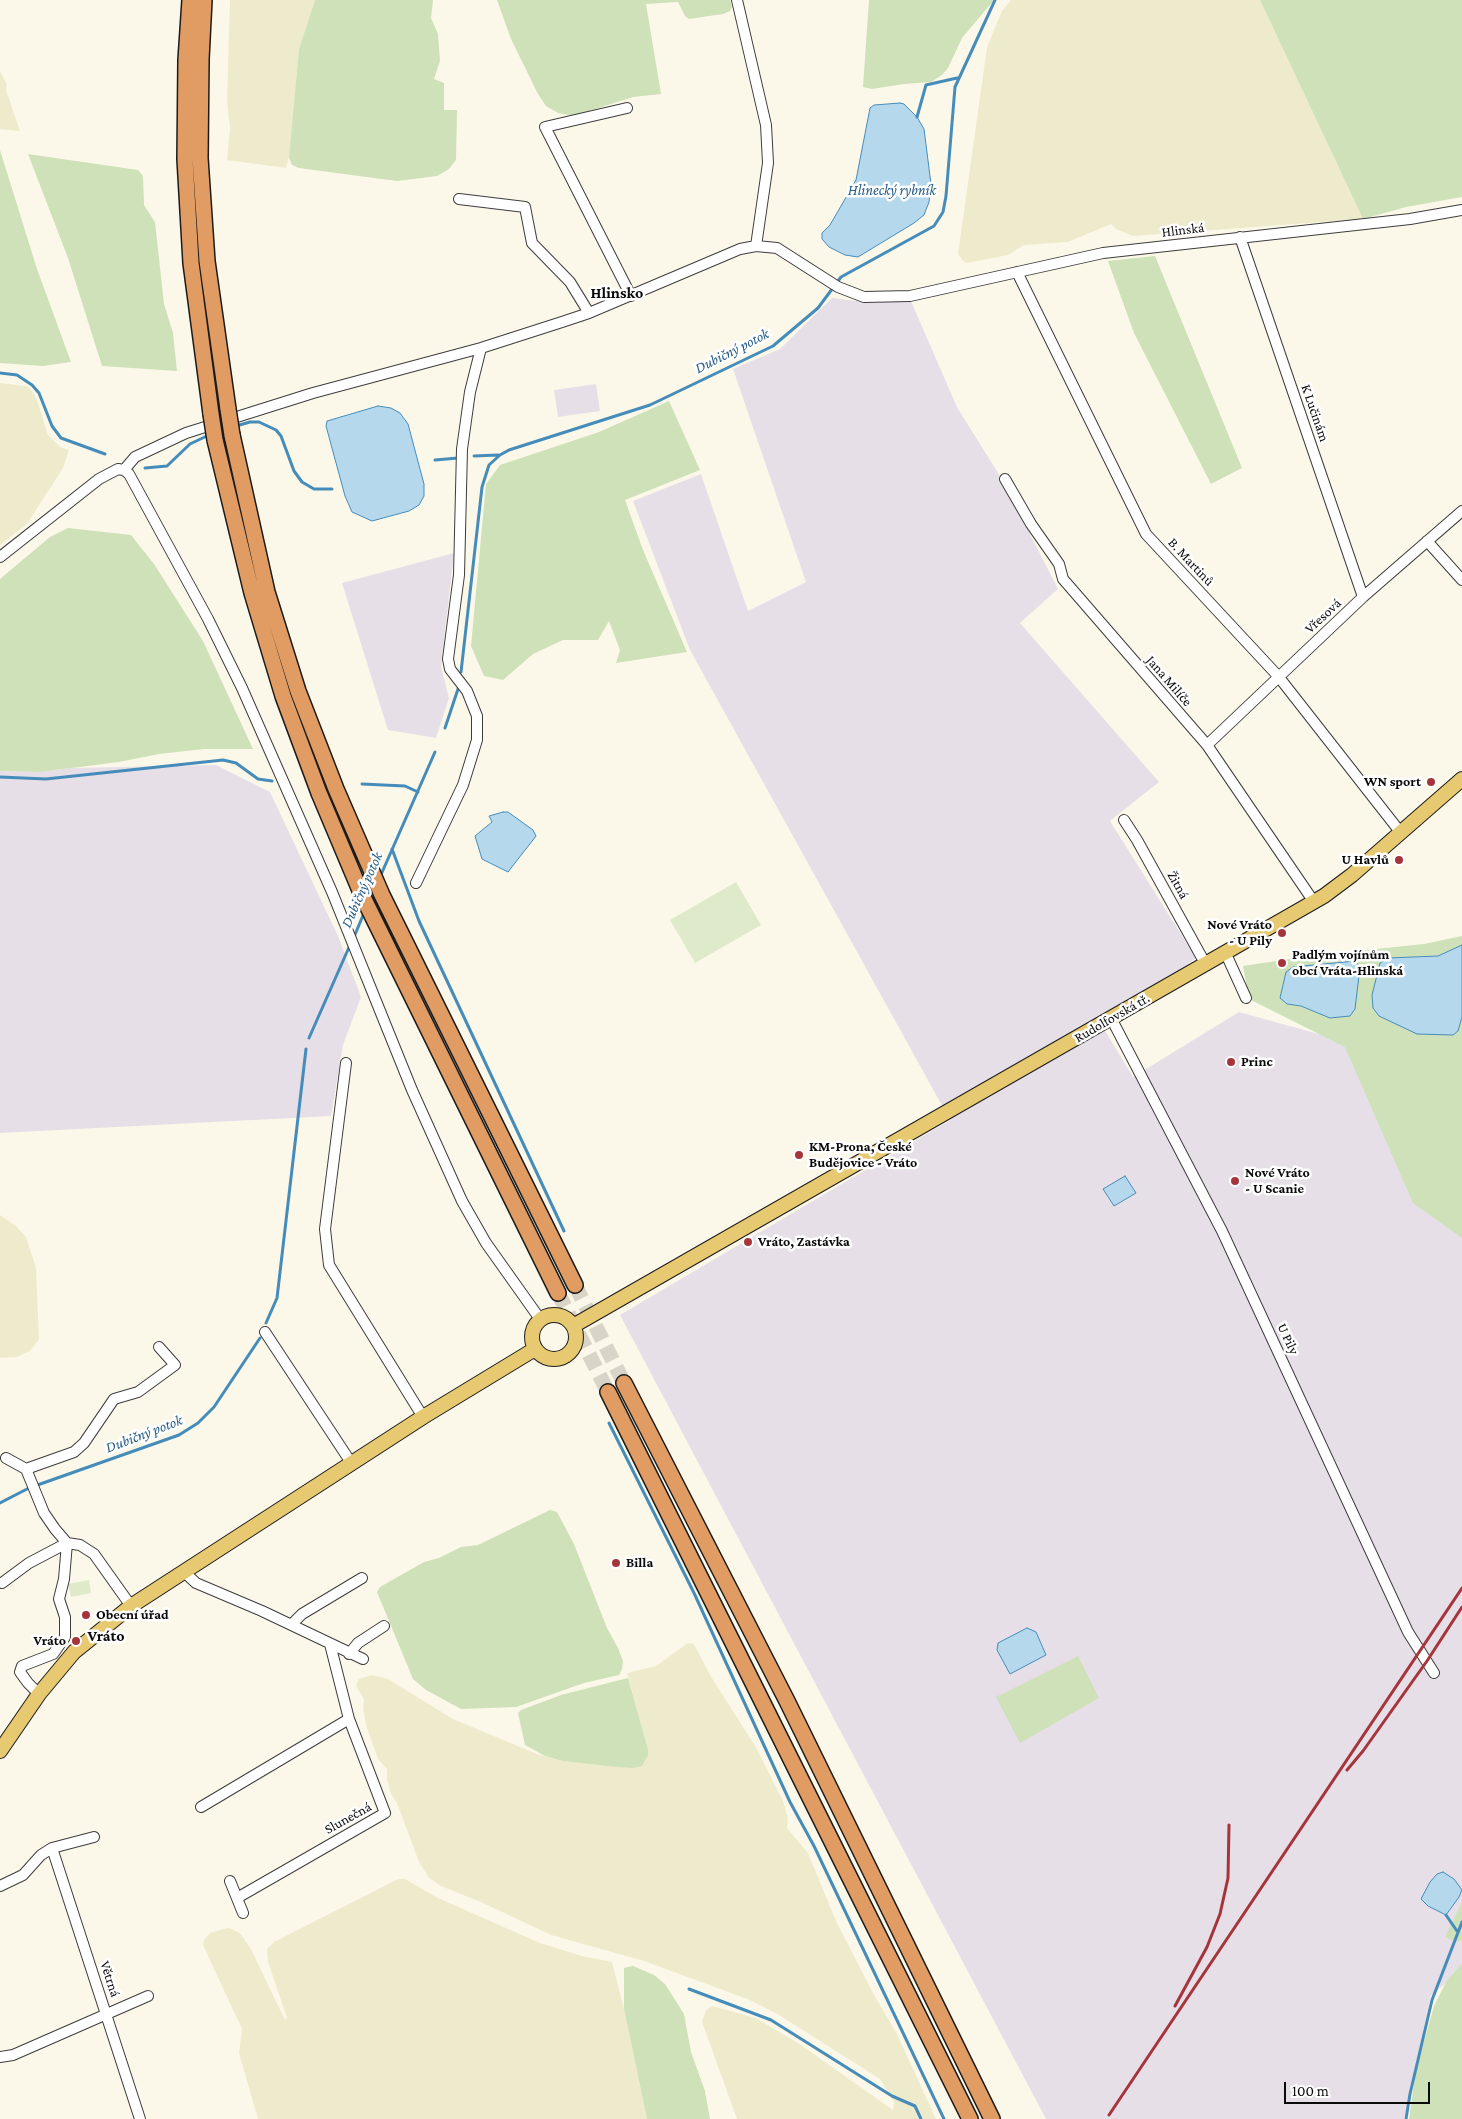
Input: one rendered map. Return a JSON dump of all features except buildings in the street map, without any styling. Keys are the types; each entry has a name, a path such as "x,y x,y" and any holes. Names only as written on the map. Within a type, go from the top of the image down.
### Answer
{"highway":[{"path":"190,0 186,60 185,159 192,263 215,440 252,593 283,696 319,793 362,896 558,1293"},
{"path":"204,0 201,59 200,158 207,260 232,435 268,592 298,692 372,873 575,1285"},
{"path":"624,1383 787,1701 992,2119"},
{"path":"608,1392 970,2119"}],"main road":[{"name":"Rudolfovská tř.","path":"573,1326 1314,902 1352,875 1462,779"},
{"path":"554,1315 562,1316 573,1326 576,1341 568,1354 554,1359 547,1358 535,1349 532,1343 532,1330 540,1319 554,1315"},
{"path":"0,1751 39,1694 74,1652 131,1606 352,1464 423,1416 535,1349"}],"street":[{"path":"0,557 99,478 110,472 124,470 135,456 186,433 313,393 481,348 589,313 740,249 756,246 763,210 768,164 766,125 737,0"},
{"path":"627,108 545,127 631,296"},
{"path":"460,199 525,207 532,243 570,282 589,313"},
{"name":"Hlinská","path":"756,246 777,248 834,285 864,297 910,296 1102,253 1410,219 1462,210"},
{"name":"K Lučinám","path":"1240,237 1363,597"},
{"name":"B. Martinů","path":"1017,272 1146,534 1278,676 1401,833"},
{"path":"416,882 463,786 477,740 477,716 467,691 450,670 448,659 459,575 462,449 470,392 481,348"},
{"path":"124,470 132,480 238,680 346,924 412,1090 462,1200 486,1243 540,1319"},
{"name":"Jana Milíče","path":"1005,480 1031,524 1059,564 1063,579 1207,745 1314,902"},
{"name":"Vřesová","path":"1207,745 1363,597 1462,511"},
{"path":"1427,541 1462,580"},
{"name":"Žitná","path":"1124,820 1206,965"},
{"path":"1226,954 1246,998"},
{"name":"U Pily","path":"1111,1018 1230,1248 1408,1632 1434,1673"},
{"path":"346,1063 325,1229 329,1265 423,1416"},
{"path":"265,1332 352,1464"},
{"path":"26,1469 74,1452 84,1443 114,1399 138,1392 175,1365 159,1347"},
{"path":"6,1458 26,1469 44,1513 67,1543 64,1579 59,1599 65,1618 65,1638 53,1654 22,1666 20,1672 39,1694"},
{"path":"2,1584 29,1563 67,1543 80,1545 94,1554 131,1606"},
{"path":"183,1571 196,1583 330,1644 351,1651 363,1659"},
{"path":"291,1625 302,1614 362,1578"},
{"path":"351,1651 384,1626"},
{"name":"Slunečná","path":"237,1898 385,1813 349,1719 330,1644"},
{"path":"201,1807 349,1719"},
{"path":"0,1886 23,1875 41,1855 52,1848 94,1836"},
{"name":"Větrná","path":"52,1848 108,2014 140,2119"},
{"path":"230,1882 243,1913"},
{"path":"0,2057 13,2055 148,1996"}],"shaded area":[{"path":"230,0 315,0 299,49 290,153 286,168 227,160 230,129 227,100"},
{"path":"1011,0 1260,0 1363,219 1133,236 1116,229 1111,224 1068,242 1024,245 1008,255 967,263 963,261 958,254 987,47 1002,11"},
{"path":"0,71 7,85 6,90 20,131 0,129"},
{"path":"832,298 876,303 910,299 957,407 1003,481 1058,589 1020,623 1159,782 1110,821 1196,958 1104,1029 1133,1077 1239,1012 1355,1044 1462,1202 1462,1963 1445,1984 1431,1995 1404,2119 1046,2119 620,1315 950,1120 690,650 633,501 701,474 748,611 806,582 733,369 780,349"},
{"path":"0,383 30,388 37,400 48,435 60,447 69,450 63,468 27,524 0,545"},
{"path":"596,384 600,411 558,417 554,390"},
{"path":"454,553 441,666 449,698 436,738 388,730 342,583"},
{"path":"216,765 270,792 338,936 361,997 343,1045 331,1116 0,1133 0,771 40,772 70,768"},
{"path":"0,1215 16,1226 26,1237 36,1268 39,1339 30,1351 17,1357 0,1358"},
{"path":"688,1643 694,1644 710,1675 757,1749 783,1801 788,1818 787,1828 808,1853 836,1921 873,1993 897,2034 936,2119 737,2119 702,2022 706,2010 712,2006 756,2018 801,2045 893,2110 894,2102 880,2079 779,2015 750,2000 644,1961 551,1935 483,1903 441,1886 429,1878 419,1862 397,1803 391,1794 387,1780 387,1769 378,1759 366,1725 363,1709 364,1699 356,1686 359,1679 372,1675 388,1679 453,1719 537,1754 563,1761 633,1768 648,1749 627,1673 656,1666"},
{"path":"398,1879 405,1879 438,1898 540,1943 582,1956 612,1962 647,2119 258,2119 239,2053 242,2029 203,1945 204,1940 210,1933 223,1929 229,1928 240,1933 251,1949 285,2020 287,2018 268,1962 267,1949 274,1942"}],"green space":[{"path":"315,0 433,0 431,18 438,34 440,61 434,79 444,83 444,110 457,110 456,160 449,169 437,176 397,181 299,168 292,165 289,158 299,49"},
{"path":"497,0 730,0 732,7 730,11 723,14 689,19 685,16 678,2 646,4 661,94 633,97 573,116 558,113 546,106 538,94 511,39"},
{"path":"869,0 994,0 962,38 948,68 942,75 931,82 872,89 863,87"},
{"path":"1260,0 1462,0 1462,197 1406,207 1363,219"},
{"path":"0,150 37,269 71,362 43,366 0,363"},
{"path":"28,154 138,170 143,176 144,205 155,222 164,304 173,333 177,371 102,366 68,258"},
{"path":"1155,256 1242,468 1211,484 1134,333 1108,261"},
{"path":"669,401 700,470 625,500 643,550 687,652 616,663 620,650 609,621 598,640 563,640 533,654 503,680 484,676 471,646 486,484 500,465 599,432"},
{"path":"68,528 131,535 154,564 203,641 253,749 204,749 40,772 0,771 0,579 50,537"},
{"path":"736,882 761,925 695,963 670,920"},
{"path":"1462,936 1462,945 1438,956 1388,958 1459,1020 1462,1017 1462,1238 1413,1203 1345,1047 1249,999 1243,966 1309,956 1424,944","holes":["1287,1004 1355,1009 1330,1018 1301,1006"]},
{"path":"550,1510 557,1512 574,1544 607,1628 618,1648 623,1661 619,1675 584,1683 516,1707 461,1709 426,1690 413,1679 377,1592 380,1587 424,1562 439,1558 461,1547 478,1545"},
{"path":"89,1580 91,1593 71,1597 68,1584"},
{"path":"1078,1656 1099,1698 1020,1743 996,1697"},
{"path":"628,1678 648,1749 648,1755 642,1766 633,1768 617,1767 563,1761 545,1756 525,1745 518,1713 521,1710 561,1695"},
{"path":"1462,1902 1462,1940 1457,1942 1445,1937"},
{"path":"1462,1963 1462,2119 1409,2119 1416,2070 1434,2006 1446,1982"},
{"path":"633,1966 654,1975 665,1984 684,2014 691,2052 705,2091 710,2119 647,2119 624,2009 624,1968"}],"water":[{"name":"Hlinecký rybník","path":"904,104 917,117 924,129 931,184 929,202 924,215 914,223 858,257 845,255 829,247 822,239 822,233 830,225 856,180 870,108 874,105"},
{"path":"378,406 391,408 400,413 408,424 424,484 424,496 419,505 409,511 372,521 352,512 345,496 326,426 327,421"},
{"path":"508,812 533,830 536,836 508,872 482,859 475,836 492,822 489,816"},
{"path":"1462,945 1462,1017 1458,1031 1453,1035 1417,1034 1379,1016 1373,1008 1372,995 1380,963 1388,958 1438,956"},
{"path":"1355,961 1360,967 1355,1009 1350,1016 1330,1018 1301,1006 1287,1004 1280,998 1286,972 1293,967"},
{"path":"1125,1176 1136,1193 1114,1206 1103,1189"},
{"path":"1027,1628 1036,1632 1046,1655 1010,1674 997,1650 998,1643"},
{"path":"1443,1872 1454,1879 1462,1890 1446,1915 1428,1906 1421,1899 1430,1882 1437,1874"}],"waterway":[{"name":"Dubičný potok","path":"461,672 482,487 489,465 509,450 650,405 773,346 818,308 841,277 934,226 943,212 946,196 955,87 995,0"},
{"path":"917,117 926,85 957,78"},
{"path":"0,373 17,375 32,385 39,393 52,426 61,438 105,454"},
{"path":"236,426 250,422 259,422 276,430 281,436 294,471 302,482 314,489 332,489"},
{"path":"145,468 167,466 190,444 211,434"},
{"path":"474,456 498,455"},
{"path":"435,460 458,458"},
{"name":"Dubičný potok","path":"445,728 458,689"},
{"name":"Dubičný potok","path":"380,877 435,752"},
{"path":"0,777 46,779 223,760 236,763 258,779 272,781"},
{"path":"362,784 405,786 418,792"},
{"path":"392,849 419,921 564,1231"},
{"name":"Dubičný potok","path":"354,937 364,913"},
{"name":"Dubičný potok","path":"309,1038 350,945"},
{"name":"Dubičný potok","path":"266,1323 277,1298 306,1049"},
{"name":"Dubičný potok","path":"0,1503 29,1488 179,1435 198,1423 214,1407 260,1338"},
{"path":"609,1423 694,1593 790,1802 814,1846 944,2119"},
{"path":"1446,1915 1457,1931"},
{"path":"1406,2119 1432,2000 1462,1922"},
{"path":"689,1989 771,2020 892,2096 915,2106 921,2119"}],"tunnel":[{"path":"575,1285 624,1383"},
{"path":"558,1293 608,1392"}],"railway":[{"path":"1109,2115 1462,1588"},
{"path":"1347,1770 1363,1751 1427,1661 1462,1607"},
{"path":"1175,2006 1207,1947 1220,1914 1228,1878 1229,1825"}],"place":[{"name":"WN sport","path":"1431,782"},
{"name":"U Havlů","path":"1399,860"},
{"name":"Nové Vráto - U Pily","path":"1282,933"},
{"name":"Padlým vojínům obcí Vráta-Hlinská","path":"1282,963"},
{"name":"Princ","path":"1231,1062"},
{"name":"KM-Prona, České Budějovice - Vráto","path":"799,1155"},
{"name":"Nové Vráto - U Scanie","path":"1235,1181"},
{"name":"Vráto, Zastávka","path":"748,1242"},
{"name":"Billa","path":"616,1563"},
{"name":"Obecní úřad","path":"86,1615"},
{"name":"Vráto","path":"76,1641"}],"district":[{"name":"Hlinsko","path":"617,293"},
{"name":"Vráto","path":"106,1636"}]}
